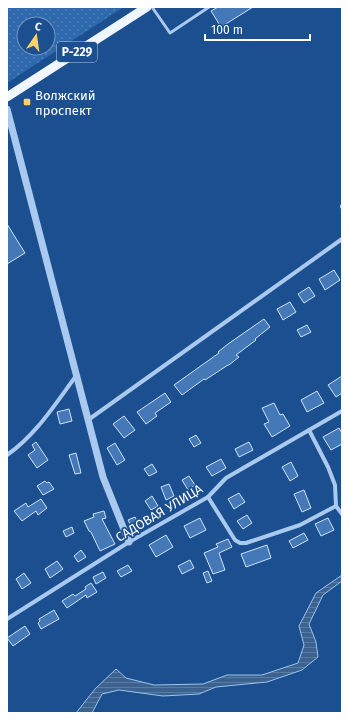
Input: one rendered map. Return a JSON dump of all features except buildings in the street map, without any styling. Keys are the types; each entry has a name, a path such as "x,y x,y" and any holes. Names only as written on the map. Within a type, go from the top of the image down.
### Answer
{"main road":[{"name":"Р-229","path":"7,97 147,7"}],"street":[{"path":"7,109 103,477 129,542"},
{"path":"88,420 342,239"},
{"path":"7,455 20,446 34,432 77,375"},
{"name":"САДОВАЯ УЛИЦА","path":"7,619 129,542 208,497 226,478 342,411"},
{"path":"309,430 328,467 335,485 336,506 342,514"},
{"path":"208,497 234,540 240,543 246,543 300,525 336,506"}],"lane":[{"path":"152,7 170,32 209,7"}],"shaded area":[{"path":"7,7 124,7 56,51 56,16 16,16 16,56 49,56 7,83"},
{"path":"342,575 342,581 323,595 309,624 316,642 318,657 302,670 267,682 216,687 199,694 163,696 119,690 102,694 92,713 76,713 95,689 116,669 126,678 154,685 203,684 227,675 262,675 298,663 304,645 299,626 316,593"}],"place":[{"name":"Волжский проспект","path":"27,102"}]}
